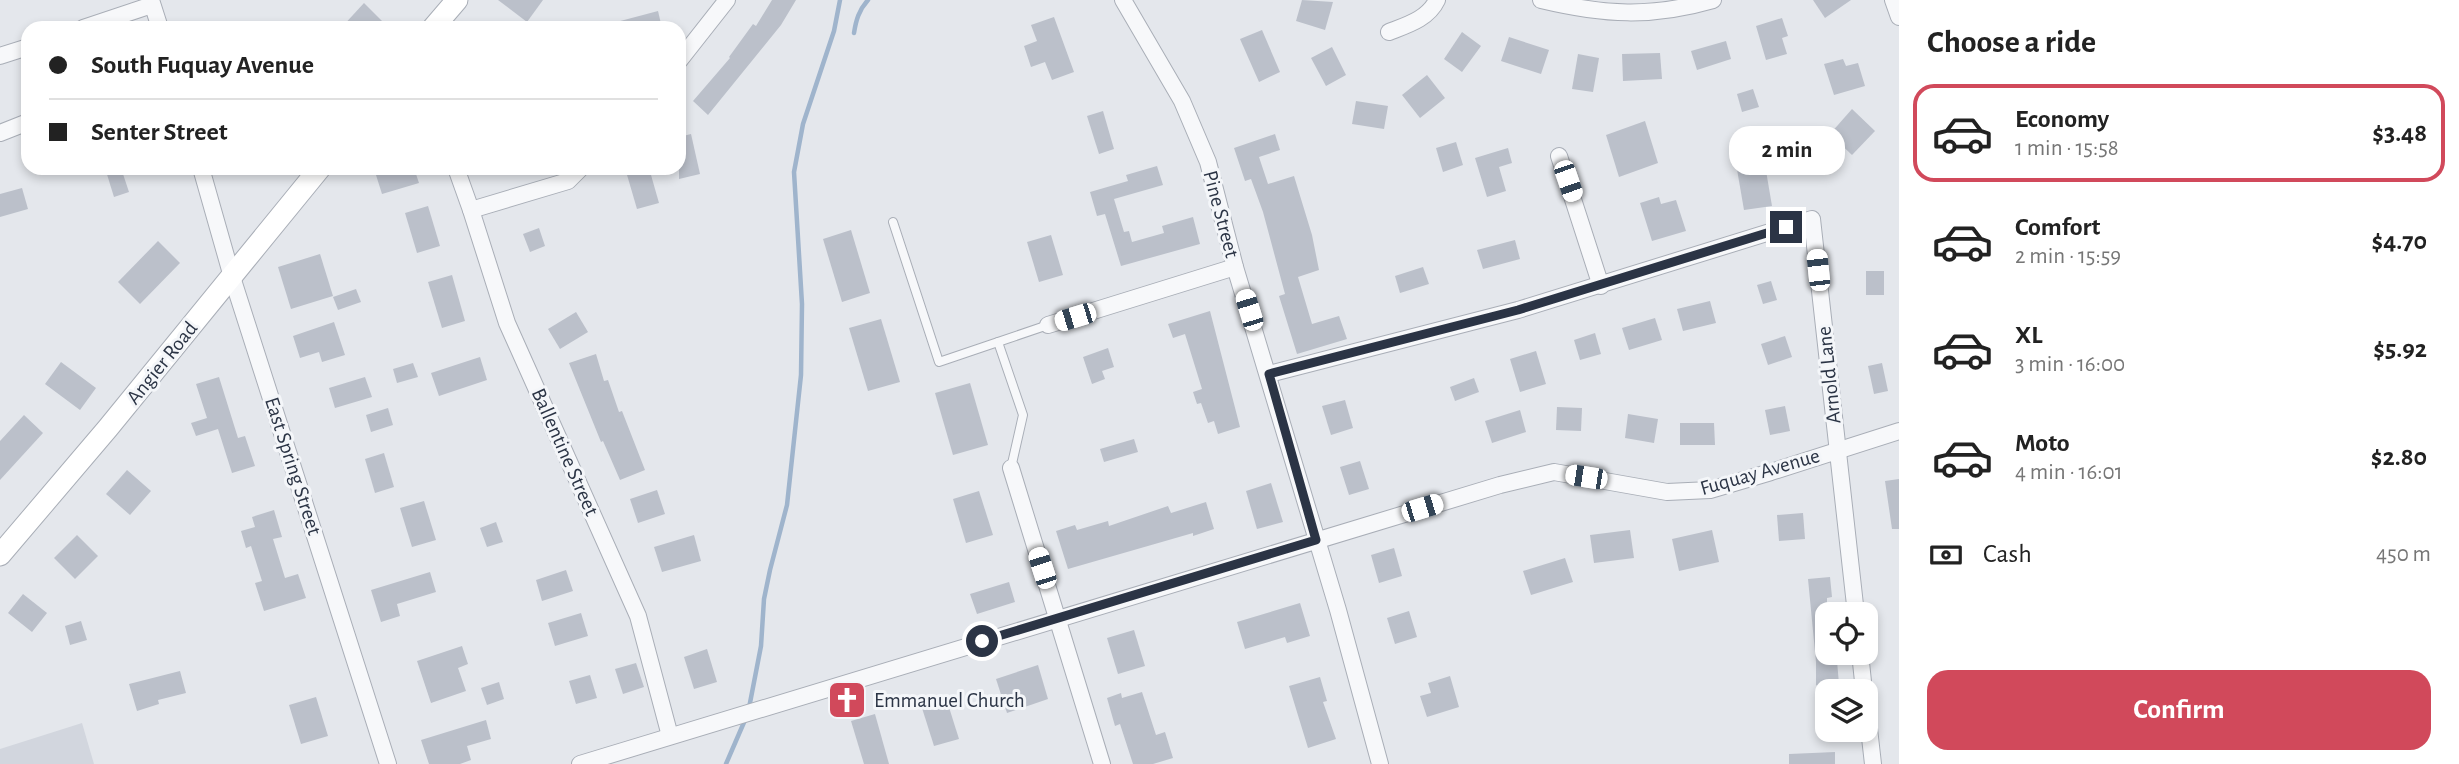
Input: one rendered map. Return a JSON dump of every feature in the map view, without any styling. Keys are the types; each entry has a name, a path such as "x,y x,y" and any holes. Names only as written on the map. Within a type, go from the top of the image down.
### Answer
{"street":[{"path":"439,21 457,0"},
{"path":"686,52 727,0"},
{"name":"Pine Street","path":"1123,0 1182,101 1208,162 1235,267 1269,374 1380,764"},
{"path":"1389,32 1419,19 1434,7 1437,0"},
{"path":"1541,0 1578,9 1629,7 1681,10 1713,0"},
{"path":"1893,0 1899,17"},
{"path":"102,21 151,3 157,21"},
{"path":"0,56 21,49"},
{"path":"0,134 21,125"},
{"path":"1269,374 1601,286 1559,156"},
{"name":"East Spring Street","path":"203,175 232,276 388,764"},
{"name":"Angier Road","path":"0,555 314,175"},
{"name":"Ballentine Street","path":"459,175 507,323 638,616 670,736"},
{"path":"471,209 568,181 574,175"},
{"name":"Arnold Lane","path":"1601,286 1812,219 1855,602"},
{"path":"1048,325 1235,267"},
{"name":"Fuquay Avenue","path":"580,764 1500,485 1553,472 1667,492 1710,490 1899,431"},
{"path":"1011,468 1102,764"},
{"path":"1870,742 1872,764"}],"lane":[{"path":"894,222 939,362 1048,325"},
{"path":"998,342 1023,415 1011,468"}],"shaded area":[{"path":"82,723 94,764 0,764 0,749"}],"building":[{"path":"498,0 543,0 526,21"},
{"path":"772,0 796,0 781,25 708,115 693,101 730,58 753,24 756,26"},
{"path":"1302,0 1333,2 1325,30 1296,21"},
{"path":"1813,0 1851,0 1825,18"},
{"path":"364,3 382,21 347,21"},
{"path":"658,11 660,21 620,21"},
{"path":"1054,17 1074,72 1052,80 1045,62 1031,67 1024,46 1037,41 1031,25"},
{"path":"1782,18 1788,36 1782,38 1787,54 1766,60 1756,26"},
{"path":"1262,30 1280,72 1259,82 1240,39"},
{"path":"1462,32 1481,46 1462,72 1444,59"},
{"path":"1509,37 1549,50 1541,74 1501,61"},
{"path":"1726,41 1731,59 1697,70 1691,51"},
{"path":"1332,47 1346,75 1326,86 1311,58"},
{"path":"1660,53 1662,79 1623,81 1622,54"},
{"path":"1578,54 1599,58 1593,92 1572,89"},
{"path":"1843,59 1846,66 1858,63 1865,86 1834,95 1824,64"},
{"path":"1427,75 1445,98 1420,118 1402,95"},
{"path":"1753,89 1759,107 1742,112 1737,94"},
{"path":"1356,101 1388,106 1384,129 1352,124"},
{"path":"1852,109 1875,131 1852,155 1830,134"},
{"path":"1103,111 1114,149 1099,154 1087,116"},
{"path":"1645,121 1658,163 1619,177 1606,135"},
{"path":"691,134 700,174 679,179 679,175 686,175 686,135"},
{"path":"1275,134 1280,150 1259,157 1268,184 1294,176 1312,235 1319,270 1298,277 1312,324 1339,316 1347,339 1297,354 1279,296 1285,294 1263,212 1251,179 1245,181 1234,148"},
{"path":"1456,142 1463,165 1443,172 1436,148"},
{"path":"1762,147 1772,206 1744,210 1734,152"},
{"path":"1508,148 1512,163 1499,167 1506,191 1487,197 1475,158"},
{"path":"1157,166 1163,185 1114,199 1124,232 1129,231 1132,242 1164,233 1162,226 1193,217 1200,244 1121,266 1105,214 1097,216 1090,192 1128,181 1126,175"},
{"path":"107,175 123,175 129,192 114,197"},
{"path":"376,175 416,175 419,183 382,194"},
{"path":"627,175 651,175 659,203 637,209"},
{"path":"22,188 28,209 0,217 0,194"},
{"path":"1659,197 1661,204 1676,200 1686,231 1652,241 1640,203"},
{"path":"428,206 440,246 417,253 405,213"},
{"path":"539,228 545,246 530,252 523,234"},
{"path":"851,230 870,293 842,302 823,239"},
{"path":"1051,235 1063,275 1039,282 1027,242"},
{"path":"1515,240 1520,259 1483,269 1477,250"},
{"path":"158,241 180,263 140,304 118,282"},
{"path":"320,254 333,296 291,309 278,267"},
{"path":"1423,267 1429,284 1400,293 1395,276"},
{"path":"1866,271 1884,271 1884,295 1866,295"},
{"path":"452,275 465,321 442,328 428,282"},
{"path":"1771,281 1777,300 1763,304 1757,285"},
{"path":"356,289 361,302 338,310 333,297"},
{"path":"1710,301 1716,323 1683,331 1677,309"},
{"path":"1210,311 1240,427 1218,434 1214,421 1208,423 1201,403 1197,404 1193,392 1202,389 1185,334 1173,338 1168,324"},
{"path":"576,312 588,332 560,349 548,329"},
{"path":"1655,318 1662,340 1629,350 1622,328"},
{"path":"881,319 900,382 868,391 849,328"},
{"path":"334,322 345,355 322,362 319,352 300,358 293,336"},
{"path":"1595,333 1601,354 1580,360 1574,340"},
{"path":"1785,336 1792,357 1768,365 1761,344"},
{"path":"1108,348 1114,367 1102,371 1105,379 1092,384 1083,357"},
{"path":"1536,351 1546,384 1520,392 1510,359"},
{"path":"596,354 604,381 608,380 645,470 620,480 603,441 601,442 569,363"},
{"path":"480,357 487,380 439,396 431,373"},
{"path":"61,362 96,388 80,410 45,384"},
{"path":"413,363 418,377 397,383 393,369"},
{"path":"1882,363 1888,391 1874,394 1868,366"},
{"path":"219,377 238,438 245,436 255,466 232,473 218,429 196,436 191,423 207,418 196,384"},
{"path":"365,377 372,397 335,408 329,388"},
{"path":"1474,378 1479,392 1455,401 1450,387"},
{"path":"970,383 988,445 953,455 935,393"},
{"path":"1345,400 1353,428 1331,435 1322,406"},
{"path":"1785,406 1790,431 1770,435 1765,410"},
{"path":"1557,407 1582,408 1581,431 1556,430"},
{"path":"388,408 393,425 371,432 366,415"},
{"path":"1520,410 1526,432 1492,443 1485,421"},
{"path":"1628,414 1658,419 1654,443 1625,438"},
{"path":"24,415 43,433 0,480 0,441"},
{"path":"1680,423 1714,423 1715,445 1680,445"},
{"path":"1134,439 1138,452 1104,462 1100,449"},
{"path":"384,453 394,487 375,493 365,459"},
{"path":"1360,461 1369,489 1349,495 1340,467"},
{"path":"127,470 151,491 130,515 106,494"},
{"path":"1899,479 1899,529 1892,529 1885,481"},
{"path":"1271,483 1283,522 1257,529 1246,491"},
{"path":"657,490 665,514 638,523 630,499"},
{"path":"979,491 993,535 966,543 953,499"},
{"path":"424,501 436,540 412,547 400,508"},
{"path":"1206,502 1214,529 1068,569 1056,531 1075,525 1077,530 1108,521 1109,526 1168,506 1171,513"},
{"path":"274,510 282,537 273,539 285,578 298,574 306,598 264,611 255,583 262,581 251,546 246,548 241,531 255,527 252,517"},
{"path":"1803,513 1805,539 1779,541 1777,515"},
{"path":"496,522 503,542 487,547 480,528"},
{"path":"1630,530 1634,558 1594,563 1590,535"},
{"path":"1712,530 1719,562 1679,571 1672,539"},
{"path":"77,535 98,556 75,579 54,558"},
{"path":"694,535 701,561 662,572 654,547"},
{"path":"1394,548 1402,576 1379,583 1371,555"},
{"path":"1565,558 1573,582 1531,595 1523,571"},
{"path":"566,570 573,591 542,601 536,580"},
{"path":"430,572 436,592 397,604 400,616 381,622 371,590"},
{"path":"1830,577 1832,597 1827,598 1827,602 1815,602 1815,652 1808,579"},
{"path":"1009,582 1015,602 977,614 970,594"},
{"path":"23,594 47,613 32,632 8,613"},
{"path":"1300,603 1310,636 1287,643 1285,637 1245,649 1237,622"},
{"path":"1409,611 1417,637 1395,644 1387,618"},
{"path":"581,613 588,636 555,646 548,623"},
{"path":"81,621 87,640 70,645 65,626"},
{"path":"1134,630 1145,666 1118,674 1107,638"},
{"path":"462,646 468,664 458,668 466,691 431,703 417,661"},
{"path":"707,649 717,682 694,689 684,657"},
{"path":"636,663 644,687 623,694 615,669"},
{"path":"1038,665 1048,699 1007,713 996,679"},
{"path":"1816,665 1837,665 1839,679 1816,679"},
{"path":"180,671 186,693 158,700 159,704 137,711 129,684"},
{"path":"590,675 597,698 576,704 569,681"},
{"path":"1450,676 1459,707 1427,717 1420,696 1431,693 1428,683"},
{"path":"1320,677 1327,701 1323,702 1336,739 1308,748 1289,686"},
{"path":"499,682 504,699 487,705 481,688"},
{"path":"1142,692 1156,735 1165,732 1173,758 1153,764 1133,764 1120,724 1115,726 1107,698 1121,693 1122,698"},
{"path":"316,697 328,736 301,744 289,705"},
{"path":"947,701 959,739 934,746 922,708"},
{"path":"875,714 889,764 864,764 851,721"},
{"path":"486,720 491,739 467,746 471,760 460,764 429,764 421,740"},
{"path":"1835,752 1835,764 1789,764 1789,754"}],"waterway":[{"path":"749,708 761,646 764,599 787,505 801,375 802,304 794,172 803,124 834,31 840,0"},
{"path":"854,33 858,15 868,0"},
{"path":"726,764 745,720"}],"place":[{"name":"Emmanuel Church","path":"847,700"}],"route":[{"path":"982,641 1316,540 1269,374 1518,310 1786,227"}]}
